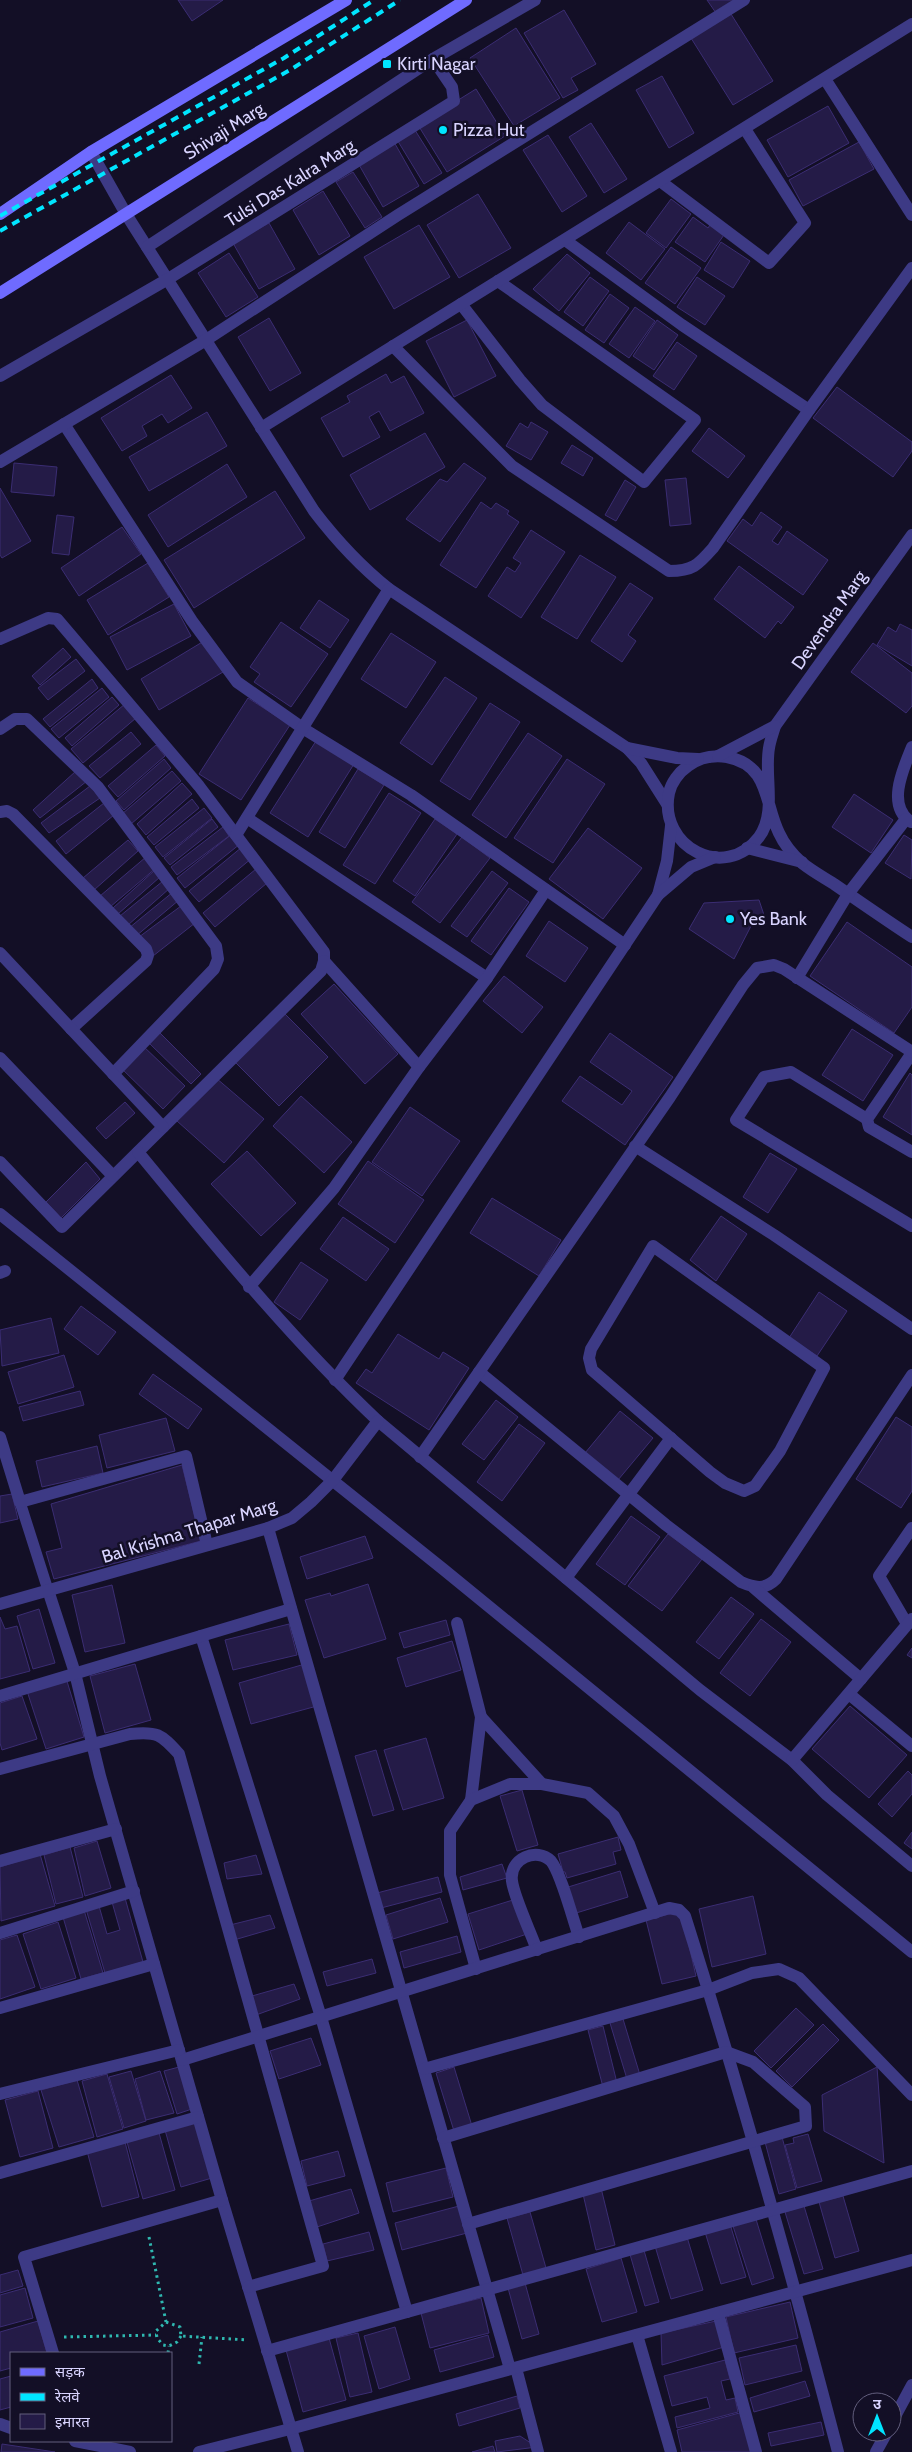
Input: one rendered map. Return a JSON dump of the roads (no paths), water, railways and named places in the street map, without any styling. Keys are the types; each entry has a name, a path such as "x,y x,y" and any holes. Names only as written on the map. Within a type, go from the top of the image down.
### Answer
{"main road":[{"path":"0,214 91,152 346,0"},
{"name":"Shivaji Marg","path":"0,293 466,0"}],"street":[{"path":"147,247 433,60 535,0"},
{"path":"0,462 206,340 398,215 744,0"},
{"path":"261,428 825,80 912,24"},
{"name":"Tulsi Das Kalra Marg","path":"0,376 168,280 454,101 452,87 433,60"},
{"path":"825,80 912,215"},
{"path":"660,181 769,263 805,223 745,129"},
{"path":"91,152 126,214 261,428 314,511 339,543 361,567 388,589 627,748 641,763 667,804"},
{"path":"565,240 682,325 809,410"},
{"path":"393,346 512,466 669,571 685,571 699,564 713,548 809,410 912,268"},
{"path":"461,304 520,380 542,405 644,482 695,420 498,282"},
{"path":"64,424 192,621 237,682 304,729 410,795 625,945"},
{"name":"Devendra Marg","path":"768,795 769,748 775,726 912,535"},
{"path":"236,835 304,729 388,589"},
{"path":"0,639 48,618 56,619 199,786 324,952 322,971 62,1227 0,1162"},
{"path":"0,729 15,720 27,719 98,787 216,946 218,959 214,969 114,1074"},
{"name":"Devendra Marg","path":"718,756 775,726"},
{"path":"797,978 848,894 909,821 897,798 902,772 912,747"},
{"path":"627,748 678,758 700,759 718,756 735,758 750,767 761,779 768,795 778,832 802,862 912,937"},
{"path":"335,1380 658,894 667,861 671,826 667,804 670,789 677,776 687,766 700,759"},
{"path":"658,894 691,867 715,857 732,855 748,848 758,838 766,825 768,795"},
{"path":"0,812 7,811 12,814 146,949 146,961 71,1029"},
{"path":"247,818 488,978"},
{"path":"671,826 678,838 688,848 701,854 715,857"},
{"path":"748,848 802,862"},
{"path":"249,1287 334,1188 420,1067 488,978 546,890"},
{"path":"0,953 163,1127"},
{"path":"324,962 420,1067"},
{"path":"420,1457 670,1097 743,985 757,968 774,965 912,1052 867,1119"},
{"path":"0,1058 114,1176"},
{"path":"912,1152 869,1127 867,1119 790,1072 764,1077 736,1120 912,1226"},
{"path":"635,1146 774,1235 912,1329"},
{"path":"138,1152 249,1287 335,1380 378,1421 700,1690 792,1760 827,1795 912,1866"},
{"path":"0,1214 333,1480 912,1952"},
{"path":"653,1246 824,1368 780,1451 755,1486 744,1491 726,1483 670,1438 592,1370 589,1358 591,1349 653,1246"},
{"path":"479,1372 741,1582 754,1588 861,1679"},
{"path":"754,1588 769,1586 776,1580 912,1375"},
{"name":"Bal Krishna Thapar Marg","path":"0,1604 268,1528 292,1518 333,1480 378,1421"},
{"path":"0,1437 20,1502 186,1456 208,1545"},
{"path":"566,1578 670,1438"},
{"path":"268,1528 468,2224 538,2452"},
{"path":"792,1760 910,1622 879,1576 912,1528"},
{"path":"48,1590 75,1673 116,1829 198,2118 298,2452"},
{"path":"0,1696 291,1609"},
{"path":"457,1623 481,1717 471,1800 450,1831 450,1874 476,1969"},
{"path":"201,1636 321,2017 407,2312"},
{"path":"849,1694 912,1746"},
{"path":"481,1717 542,1784"},
{"path":"0,1769 130,1734 152,1732 164,1737 179,1754 257,2037 323,2266 248,2287"},
{"path":"471,1800 510,1784 542,1784 588,1793 614,1816 630,1844 655,1913"},
{"path":"0,1861 116,1829"},
{"path":"537,1950 512,1882 513,1867 518,1860 531,1856 542,1856 550,1861 558,1875 579,1936"},
{"path":"0,1933 134,1891"},
{"path":"0,2094 257,2037 669,1908 683,1912 753,2141 796,2291 838,2452"},
{"path":"0,2008 154,1964"},
{"path":"424,2069 708,1990 752,1973 779,1969 799,1978 912,2095"},
{"path":"443,2138 726,2052 753,2062 805,2107 806,2126 468,2224"},
{"path":"0,2173 198,2118"},
{"path":"265,2346 407,2312 912,2171"},
{"path":"53,2352 24,2256 222,2200"},
{"path":"199,2452 912,2260"},
{"path":"718,2313 756,2452"},
{"path":"637,2334 671,2452"},
{"path":"902,2404 912,2386"},
{"path":"82,2442 130,2452"}],"lane":[{"path":"20,1502 48,1590"}],"railway":[{"path":"0,216 284,58 374,0"},
{"path":"0,231 290,70 400,0"}],"place":[{"name":"Kirti Nagar","path":"387,64"},
{"name":"Pizza Hut","path":"443,130"},
{"name":"Yes Bank","path":"730,919"}]}
